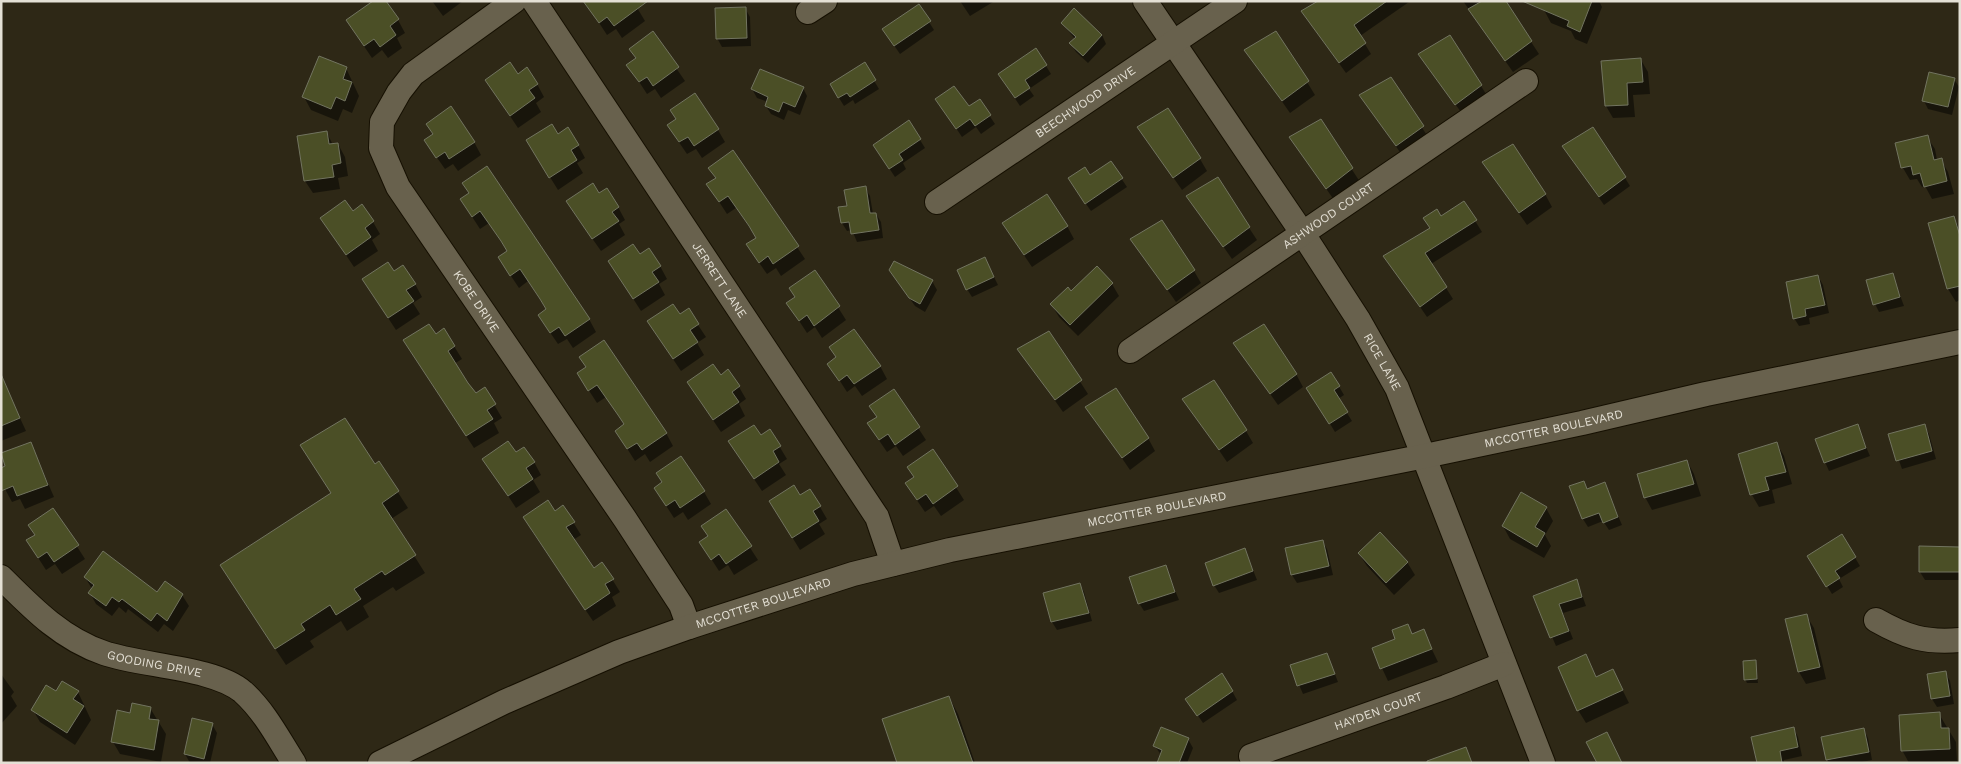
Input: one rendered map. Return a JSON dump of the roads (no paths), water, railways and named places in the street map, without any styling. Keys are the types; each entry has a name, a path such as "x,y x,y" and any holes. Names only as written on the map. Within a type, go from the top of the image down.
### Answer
{"street":[{"name":"KOBE DRIVE","path":"514,1 413,74 399,92 382,122 381,148 398,187 625,519 681,605 689,627"},
{"name":"JERRETT LANE","path":"534,1 877,517 893,564"},
{"name":"RICE LANE","path":"1146,1 1303,234 1358,319 1387,369 1407,408 1543,763"},
{"name":"BEECHWOOD DRIVE","path":"937,202 1235,1"},
{"name":"ASHWOOD COURT","path":"1130,351 1526,81"},
{"name":"MCCOTTER BOULEVARD","path":"380,763 504,702 619,652 689,627 853,574 1094,520 1425,456 1582,423 1706,394 1960,342"},
{"name":"GOODING DRIVE","path":"1,577 61,633 104,653 214,678 241,691 264,715 294,763"},
{"path":"1876,620 1904,635 1920,640 1960,640"},
{"name":"HAYDEN COURT","path":"1251,756 1446,687 1504,664"}]}
